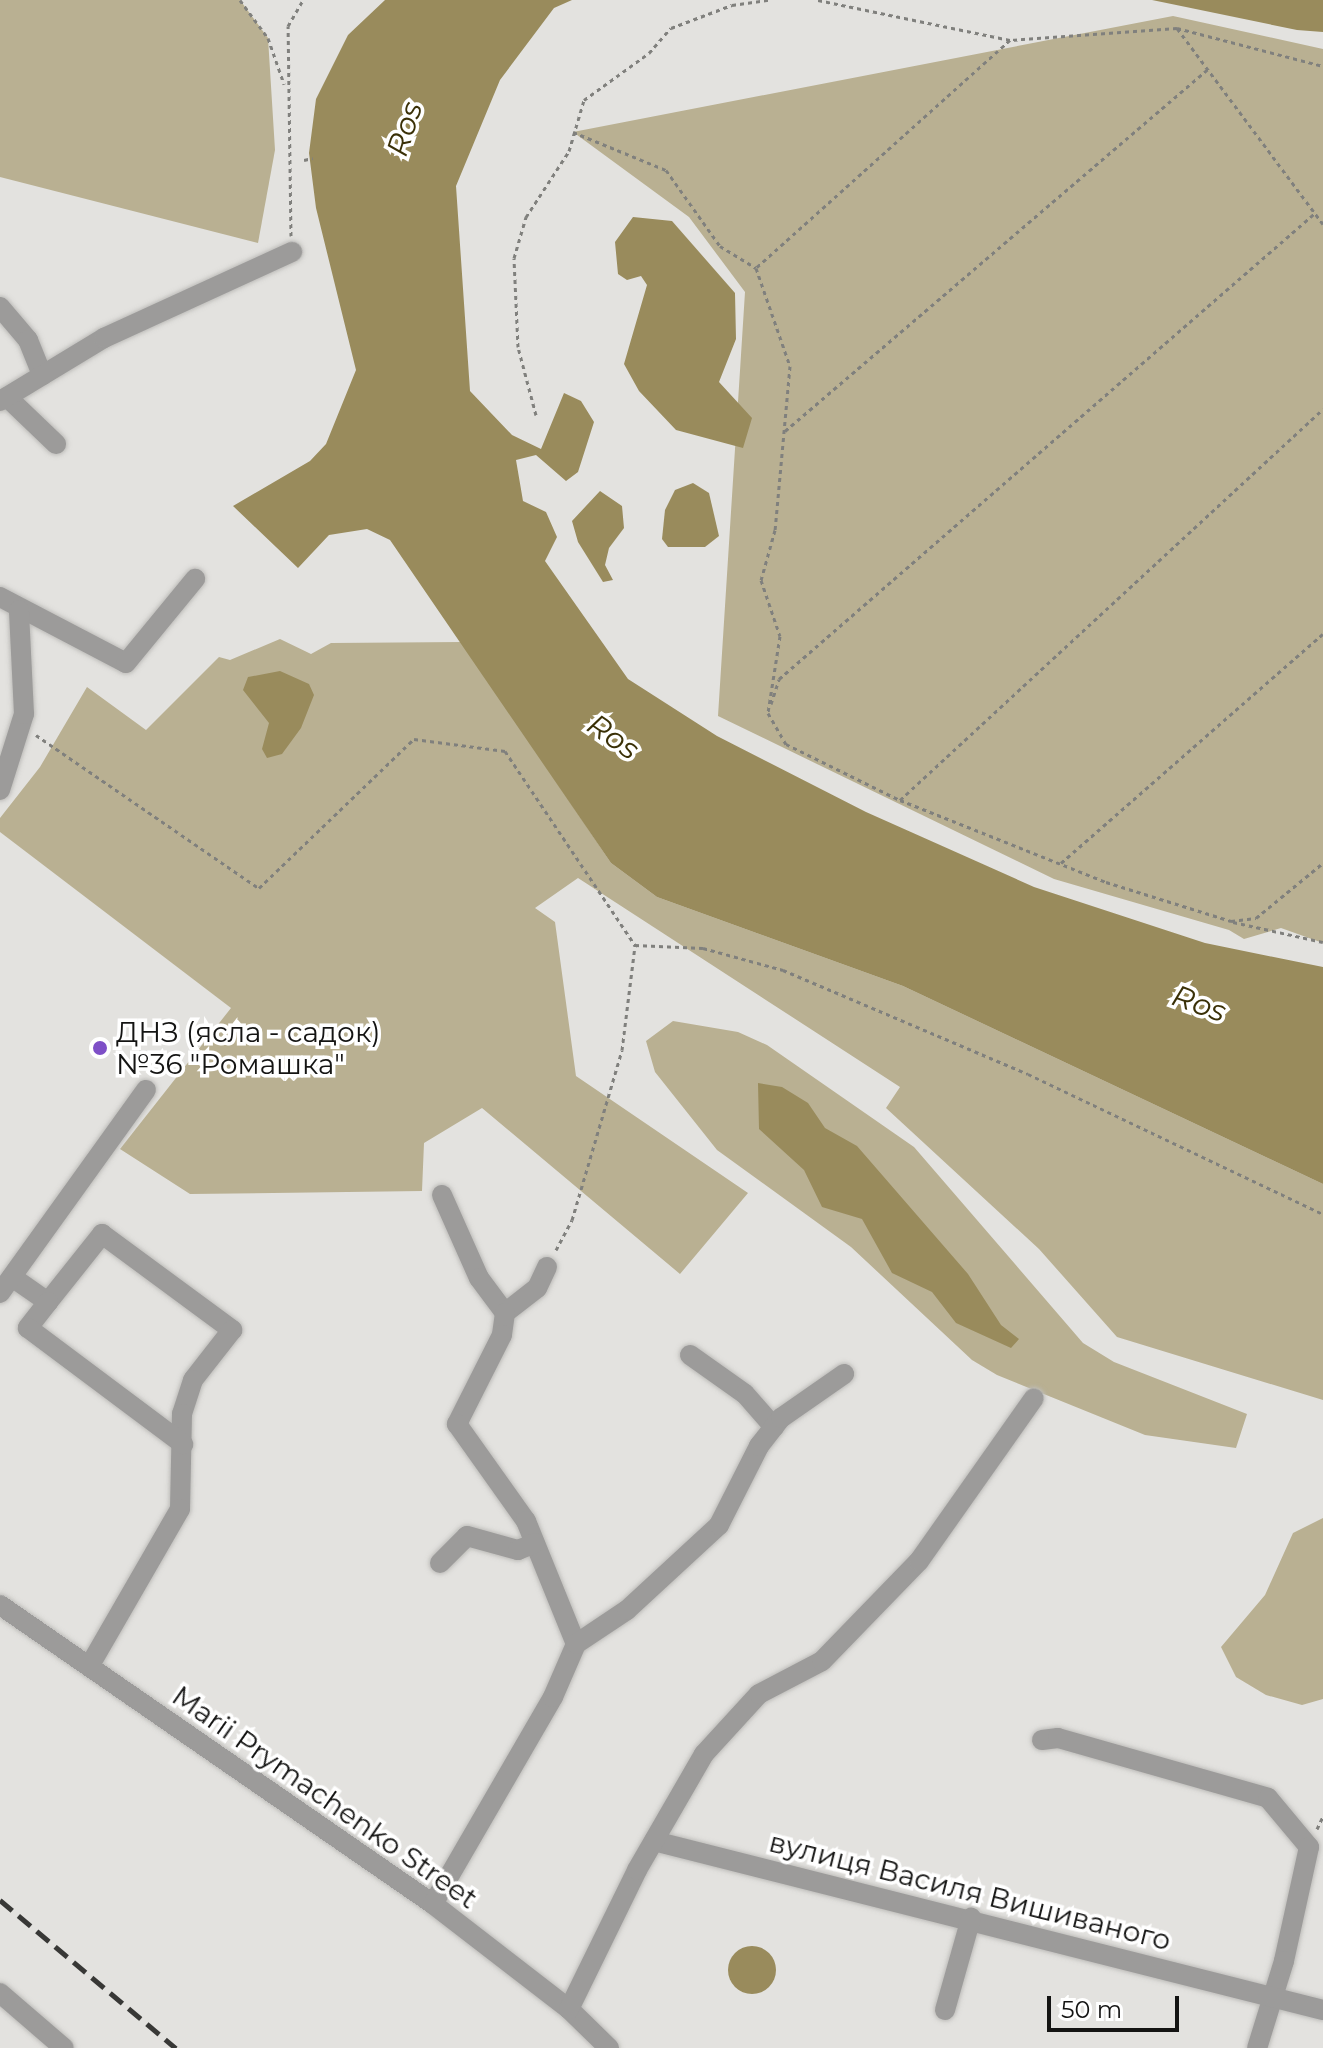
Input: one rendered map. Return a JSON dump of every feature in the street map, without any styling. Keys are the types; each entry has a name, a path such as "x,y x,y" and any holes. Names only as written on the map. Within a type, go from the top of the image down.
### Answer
{"street":[{"path":"56,444 3,399 104,338 292,252"},
{"path":"0,307 28,340 42,375"},
{"path":"0,597 19,610 126,663 195,579"},
{"path":"0,790 22,725 19,610"},
{"path":"48,1302 6,1285 146,1090"},
{"path":"442,1195 479,1278 505,1313"},
{"path":"90,1665 180,1509 183,1444 182,1414 193,1380 232,1330 102,1234 28,1328 183,1444"},
{"path":"547,1267 537,1288 505,1313 502,1335 457,1424 526,1521 576,1644"},
{"path":"690,1355 745,1394 774,1427"},
{"path":"433,1904 553,1697 576,1644 627,1610 719,1525 774,1427 844,1374"},
{"path":"569,2009 654,1841 704,1754 759,1694 822,1661 919,1561 1034,1398"},
{"path":"440,1563 467,1536 518,1550 535,1543"},
{"name":"Marii Prymachenko Street","path":"0,1605 433,1904 569,2009 609,2048"},
{"path":"1042,1740 1058,1738 1268,1798 1309,1847 1257,2048"},
{"name":"вулиця Василя Вишиваного","path":"654,1841 971,1918 1323,2010"},
{"path":"945,2010 971,1918"},
{"path":"0,1993 52,2044"}],"path":[{"path":"240,0 268,38 286,88"},
{"path":"292,252 286,88 288,26 303,0"},
{"path":"536,415 518,347 514,258 526,217 569,151 584,100 649,53 671,28 732,5 769,0"},
{"path":"818,0 1010,40 1177,28 1323,66"},
{"path":"1177,28 1323,224"},
{"path":"756,268 1010,40"},
{"path":"784,433 1208,69"},
{"path":"573,132 666,170 720,246 756,268 790,366 775,530 761,580 780,636 768,713 786,744 900,800 1061,863 1231,921 1323,942"},
{"path":"304,160 313,158"},
{"path":"768,713 779,679 1315,213"},
{"path":"900,800 1323,409"},
{"path":"1061,863 1323,634"},
{"path":"22,725 259,888 414,739 505,751 635,945 622,1050 604,1120 572,1220 547,1267"},
{"path":"1231,921 1256,918 1323,863"},
{"path":"635,945 703,948 783,970 1028,1074 1323,1214"}],"shaded area":[{"path":"0,0 240,0 268,38 275,150 258,243 0,177"},
{"path":"1173,16 1323,49 1323,943 1281,928 1244,939 1229,930 1054,879 718,716 745,292 689,217 573,132"},
{"path":"280,639 311,654 331,643 462,642 611,863 657,897 903,986 1323,1184 1323,1400 1117,1337 1039,1249 886,1108 900,1087 578,878 535,908 555,922 576,1076 748,1193 680,1274 482,1108 424,1143 422,1191 190,1194 120,1149 231,1008 0,832 0,818 40,767 87,687 146,730 219,657 230,660"},
{"path":"673,1021 738,1032 767,1045 914,1147 1083,1343 1114,1362 1247,1414 1236,1448 1145,1435 997,1375 972,1360 851,1247 717,1150 655,1072 646,1041"},
{"path":"1323,1518 1323,1699 1302,1705 1266,1695 1236,1677 1221,1647 1265,1595 1293,1533"}],"water":[{"name":"Ros","path":"385,0 572,0 554,8 500,80 456,186 470,391 512,435 541,449 564,393 581,401 594,422 578,472 566,481 536,455 516,460 523,501 546,512 557,537 545,561 628,679 717,736 866,812 1034,887 1205,943 1323,967 1323,1184 903,986 657,897 611,863 390,540 367,529 329,535 298,568 233,506 310,461 326,444 356,370 316,208 309,153 316,99 348,35"},
{"path":"1152,0 1323,0 1323,32 1297,30"},
{"path":"633,217 672,221 735,293 736,339 719,382 752,418 743,448 676,430 639,391 624,364 647,285 641,276 627,280 618,274 615,242"},
{"path":"693,483 709,493 719,536 705,547 668,547 662,539 665,510 675,490"},
{"path":"600,491 622,506 624,528 609,548 605,565 613,580 603,582 578,542 572,521"},
{"path":"280,671 309,684 314,695 301,728 282,754 267,758 262,749 269,723 243,690 248,677"},
{"path":"758,1083 782,1087 808,1103 825,1128 857,1146 968,1274 1001,1325 1019,1339 1011,1348 956,1323 932,1292 892,1273 862,1219 822,1207 804,1170 759,1129"},
{"path":"752,1946 769,1953 776,1970 769,1987 752,1994 735,1987 728,1970 735,1953"}],"railway":[{"path":"0,1900 176,2048"}],"place":[{"name":"ДНЗ (ясла - садок) №36 \"Ромашка\"","path":"100,1048"}]}
